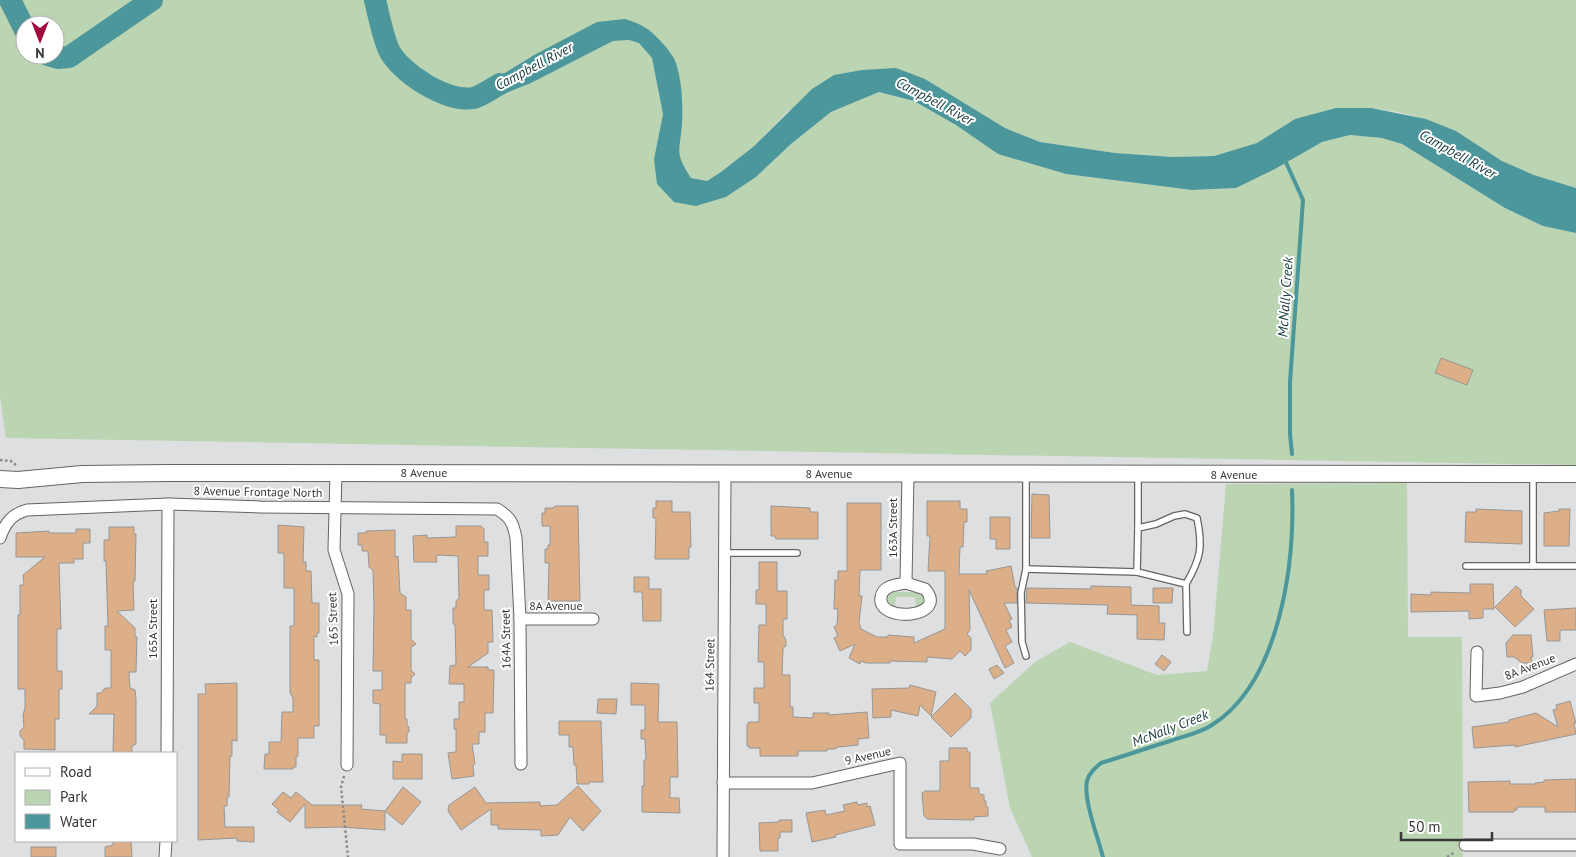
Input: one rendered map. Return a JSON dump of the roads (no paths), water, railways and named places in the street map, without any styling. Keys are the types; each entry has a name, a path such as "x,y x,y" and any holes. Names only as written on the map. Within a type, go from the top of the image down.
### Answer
{"main road":[{"name":"8 Avenue","path":"0,468 82,474 1576,474"},
{"name":"8 Avenue","path":"0,479 18,480 82,474"}],"street":[{"name":"165 Street","path":"336,473 334,550 348,594 347,765"},
{"name":"163A Street","path":"906,583 908,473"},
{"name":"164 Street","path":"722,857 725,474"},
{"name":"8 Avenue Frontage North","path":"0,538 9,520 17,513 28,510 168,504 497,509 508,516"},
{"name":"165A Street","path":"167,752 168,504"},
{"name":"164A Street","path":"508,516 516,538 520,619 521,764"},
{"name":"8A Avenue","path":"520,619 592,619"},
{"name":"8A Avenue","path":"1477,652 1476,696 1500,693 1523,687 1576,664"},
{"name":"9 Avenue","path":"722,783 812,783 900,762 900,844 973,844 1000,849"},
{"path":"166,842 166,857"},
{"path":"1465,845 1543,851 1576,845"}],"lane":[{"path":"1026,474 1026,569 1021,593 1022,642 1026,656"},
{"path":"1533,474 1533,566"},
{"path":"1137,572 1138,475"},
{"path":"1138,528 1185,514 1196,518 1200,532 1200,556 1186,584 1187,632"},
{"path":"725,553 797,554"},
{"path":"1466,566 1576,566"},
{"path":"1026,569 1137,572 1186,584"}],"water":[{"path":"625,19 639,24 650,31 668,49 676,63 680,78 682,101 679,152 682,163 691,178 707,181 721,172 753,147 812,89 834,75 862,70 896,68 925,79 1005,128 1040,142 1115,153 1173,157 1214,156 1257,143 1295,119 1336,108 1371,108 1426,119 1456,131 1502,161 1534,175 1576,188 1576,233 1543,226 1505,208 1402,144 1382,138 1350,135 1322,142 1275,169 1236,188 1192,190 1066,174 998,154 956,125 914,101 879,92 831,112 791,144 756,177 726,197 696,206 674,202 657,184 654,159 663,114 652,58 639,43 629,40 613,41 531,83 499,96 474,98 482,83 503,74 534,55 597,22"}],"waterway":[{"name":"Campbell River","path":"10,0 18,15"},
{"name":"Campbell River","path":"65,57 69,57 152,0"},
{"name":"Campbell River","path":"375,0 388,48 393,57 412,76 437,91 462,98 476,97 500,84"},
{"name":"McNally Creek","path":"1284,158 1303,200 1290,382 1292,454"},
{"name":"McNally Creek","path":"1103,857 1087,798 1087,781 1093,771 1101,763 1207,728 1235,706 1254,681 1268,651 1279,619 1286,586 1290,552 1292,490"}]}
